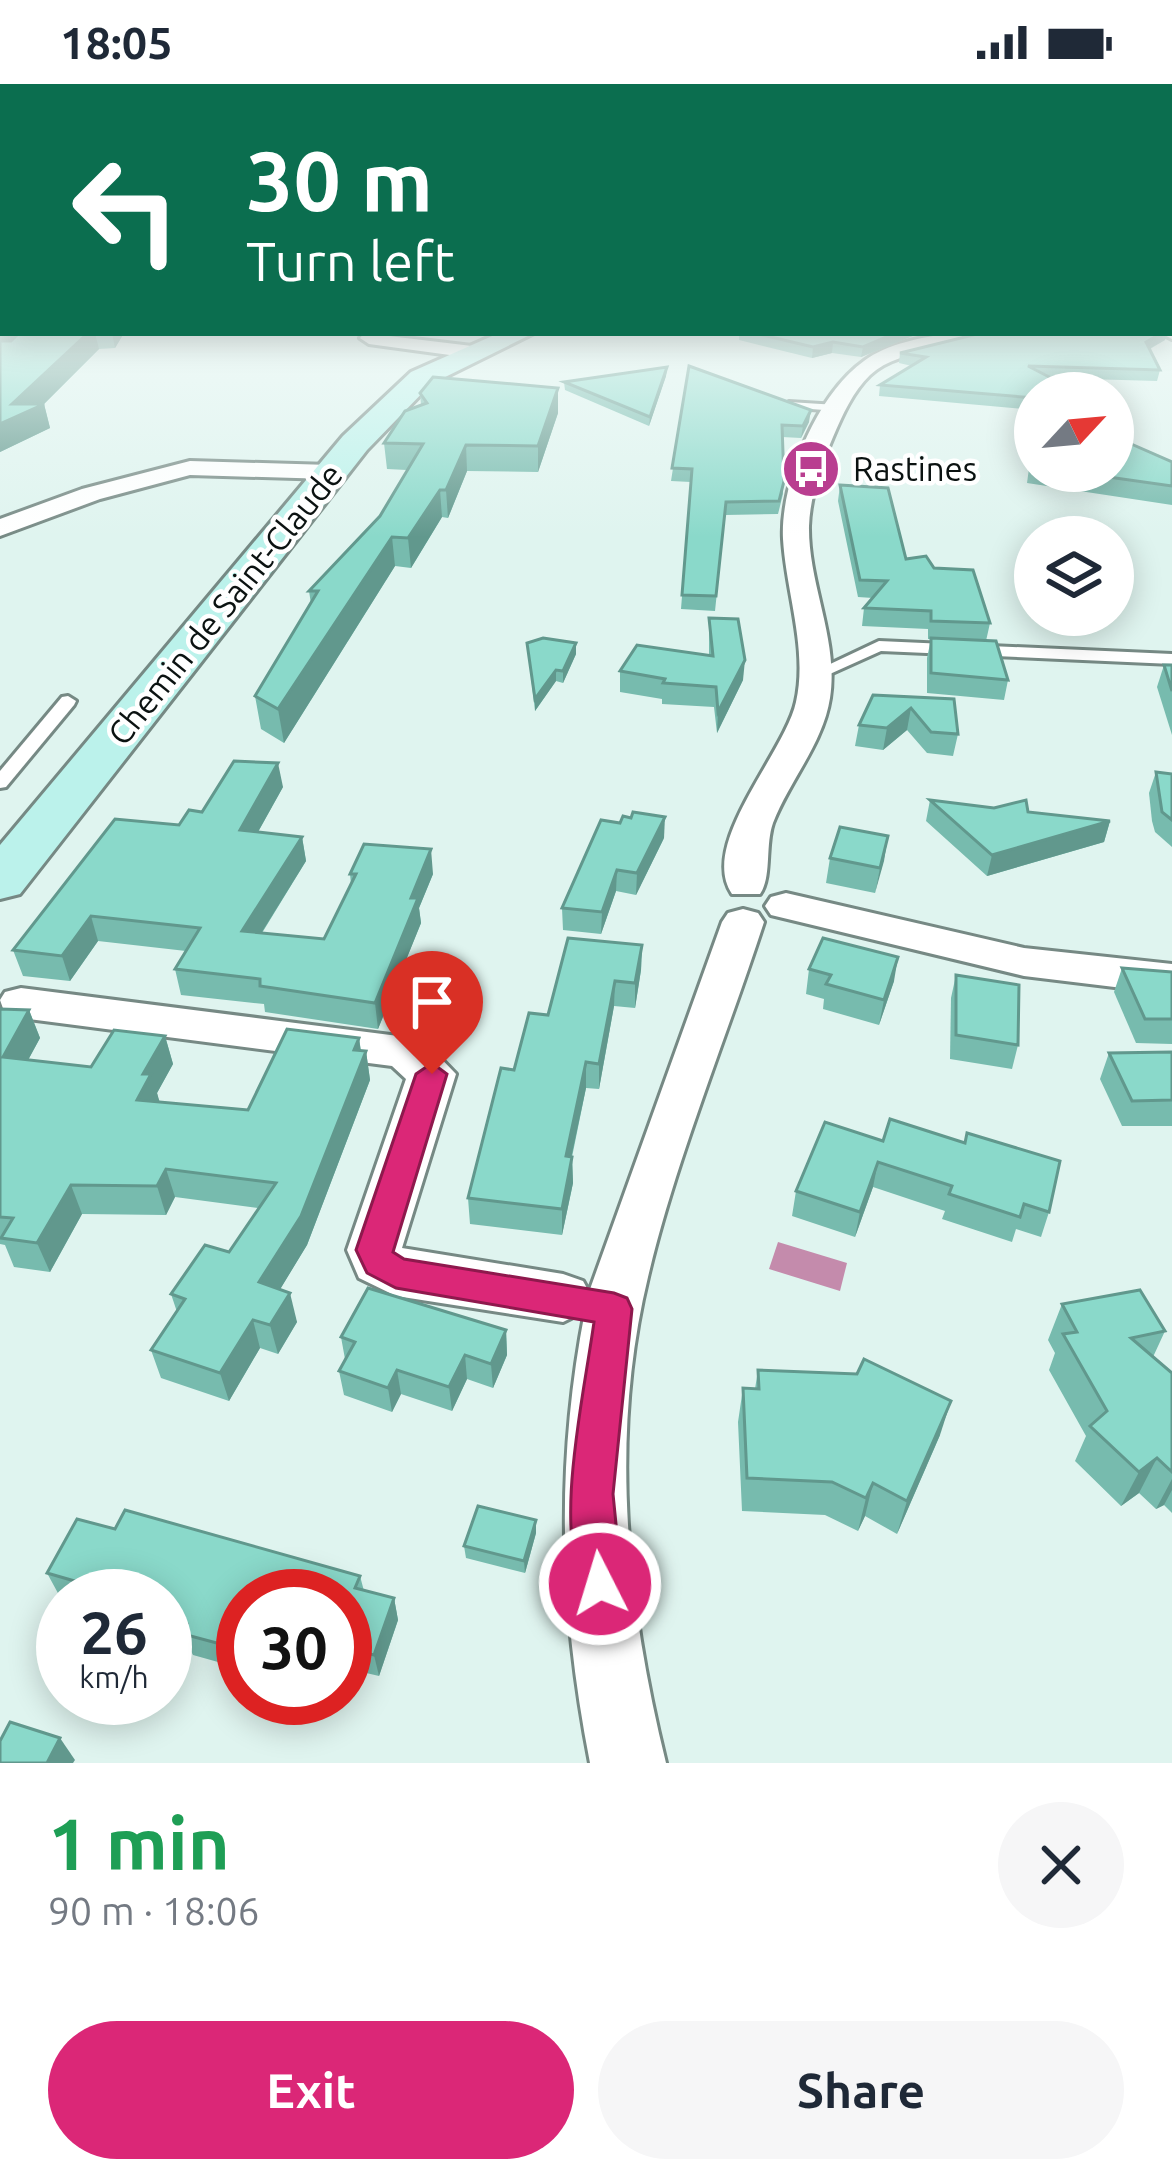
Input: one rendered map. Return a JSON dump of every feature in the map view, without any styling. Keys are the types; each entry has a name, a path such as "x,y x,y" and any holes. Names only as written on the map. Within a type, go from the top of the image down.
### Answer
{"street":[{"name":"Chemin de Saint-Claude","path":"0,882 419,380"},
{"path":"588,1304 620,1276 758,904 746,842 810,714 815,675 796,526 800,495 837,408 858,380"},
{"path":"0,528 91,494 190,468 374,435"},
{"path":"758,904 1024,962 1172,979"},
{"path":"11,1001 418,1058 432,1074 374,1250 380,1262 396,1273 588,1304"},
{"path":"588,1304 592,1494 608,1675 628,1763"}],"lane":[{"path":"789,405 837,408"},
{"path":"815,675 879,646 1172,659"},
{"path":"0,783 68,701"}],"shaded area":[{"path":"778,1242 847,1263 840,1291 769,1269"}],"building":[{"path":"0,380 37,380 12,404 44,404 0,424"},
{"path":"430,380 558,388 538,446 466,445 446,490 440,490 408,538 392,537 278,709 255,696 318,591 309,591 380,516 423,444 384,443 405,411 427,403 420,393"},
{"path":"575,380 662,380 650,417 564,382"},
{"path":"687,380 729,380 811,410 803,426 782,425 784,481 779,501 726,502 716,596 682,595 692,469 672,468"},
{"path":"888,380 1014,380 1014,396 880,385"},
{"path":"1134,445 1172,462 1172,486 1134,481"},
{"path":"840,485 888,488 906,559 926,556 934,568 973,570 990,623 931,621 931,611 864,608 887,581 860,580"},
{"path":"709,618 738,619 745,660 718,712 716,687 663,683 665,679 620,671 637,645 713,656"},
{"path":"543,638 576,643 563,671 556,670 535,699 527,643"},
{"path":"931,638 996,641 1008,680 931,673"},
{"path":"1164,665 1172,665 1172,691"},
{"path":"873,695 954,699 958,734 931,732 911,708 887,728 859,725"},
{"path":"234,761 278,763 240,830 302,837 242,931 324,939 356,874 350,874 364,844 431,849 411,898 418,898 375,1003 260,986 260,979 175,969 200,928 91,916 62,956 13,950 115,819 179,825 189,810 202,812"},
{"path":"1156,772 1172,774 1172,820 1162,812"},
{"path":"930,800 994,808 1026,800 1028,812 1110,821 992,855"},
{"path":"633,812 665,817 637,873 617,870 602,912 562,908 601,820 620,823"},
{"path":"840,827 888,836 880,868 830,858"},
{"path":"568,938 642,945 635,983 615,981 599,1064 586,1062 566,1156 572,1157 562,1209 468,1198 501,1068 514,1070 529,1013 548,1015"},
{"path":"823,938 898,957 884,1000 826,984 831,975 809,969"},
{"path":"1122,968 1172,972 1172,1019 1145,1019"},
{"path":"956,975 1019,985 1018,1045 956,1035"},
{"path":"0,1009 29,1010 3,1057 91,1067 114,1030 165,1036 143,1074 151,1074 137,1100 248,1110 287,1029 359,1038 354,1050 366,1051 301,1216 259,1282 290,1293 270,1325 253,1320 220,1373 151,1350 185,1299 171,1294 205,1245 229,1252 276,1183 166,1169 157,1186 71,1185 37,1243 1,1238 13,1218 0,1217"},
{"path":"1172,1052 1172,1100 1132,1101 1109,1053"},
{"path":"890,1119 965,1143 967,1133 1060,1161 1049,1212 1024,1204 1020,1217 949,1194 952,1186 878,1162 860,1212 796,1191 825,1122 883,1141"},
{"path":"368,1288 506,1330 491,1364 465,1355 449,1387 397,1370 388,1388 339,1371 355,1342 341,1337"},
{"path":"1140,1290 1165,1331 1131,1338 1172,1373 1172,1472 1157,1458 1139,1472 1090,1426 1107,1411 1063,1334 1077,1332 1062,1304"},
{"path":"864,1359 951,1401 907,1501 873,1483 866,1498 832,1482 747,1478 743,1388 759,1389 758,1370 857,1374"},
{"path":"478,1506 536,1520 524,1561 464,1546"},
{"path":"125,1510 335,1569 216,1569 216,1643 192,1636 192,1569 49,1569 77,1519 115,1529"},
{"path":"372,1592 394,1598 372,1655"},
{"path":"10,1722 60,1738 47,1763 0,1763 0,1741"}],"place":[{"name":"Rastines","path":"811,469"}],"route":[{"path":"432,1074 374,1250 380,1262 396,1273 614,1309 592,1494 600,1584"}]}
